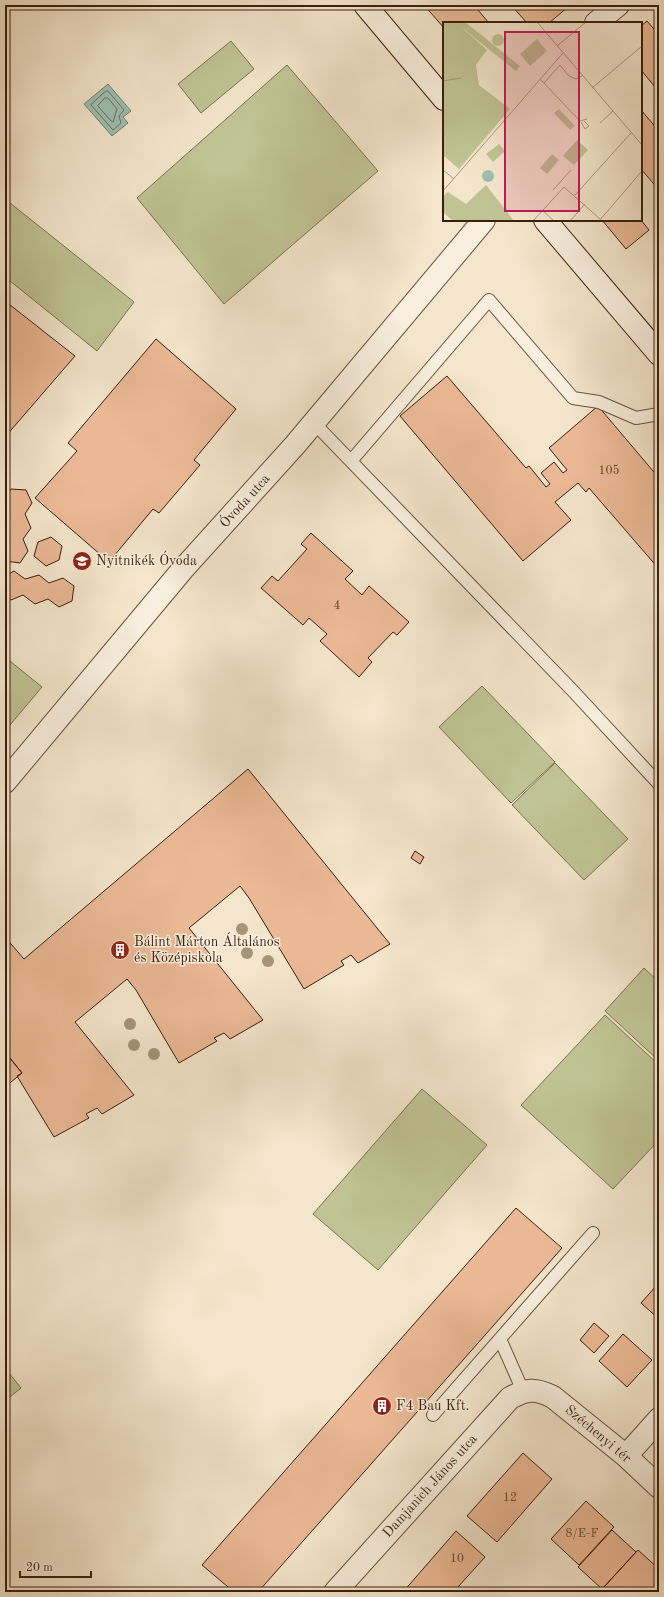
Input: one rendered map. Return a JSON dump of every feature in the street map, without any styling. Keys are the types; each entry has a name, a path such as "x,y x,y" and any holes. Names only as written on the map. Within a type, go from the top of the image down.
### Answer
{"street":[{"path":"365,5 443,98"},
{"path":"597,22 618,5"},
{"name":"Óvoda utca","path":"5,782 183,569 314,423 483,221"},
{"path":"546,221 659,354"},
{"name":"Széchenyi tér","path":"527,1391 543,1392 553,1397 626,1456 659,1487"},
{"name":"Damjanich János utca","path":"335,1592 510,1398 527,1391"},
{"path":"626,1456 659,1420"}],"lane":[{"path":"351,461 489,300 573,398 600,402 636,418 659,414"},
{"path":"314,423 573,691 659,784"},
{"path":"433,1415 593,1233"},
{"path":"500,1339 527,1391"}],"green space":[{"path":"231,41 254,69 201,113 178,84"},
{"path":"287,65 378,171 224,304 137,198"},
{"path":"5,199 134,302 97,351 5,277"},
{"path":"5,657 42,687 5,731"},
{"path":"482,686 555,762 511,803 439,727"},
{"path":"555,763 628,839 584,880 512,805"},
{"path":"644,968 659,982 659,1061 605,1011"},
{"path":"605,1015 659,1065 659,1140 613,1189 521,1105"},
{"path":"422,1089 487,1145 378,1270 313,1214"},
{"path":"5,1368 21,1388 5,1401"}],"water":[{"path":"108,84 131,111 123,117 128,123 112,136 84,104"}],"building":[{"path":"424,5 483,5 478,10 488,22 443,22 443,27"},
{"path":"511,5 566,5 568,7 550,22 526,22"},
{"path":"647,21 659,35 659,83 655,87 642,71 642,25"},
{"path":"642,111 659,131 659,190 642,170"},
{"path":"603,221 642,221 649,230 626,249"},
{"path":"5,301 75,356 5,437"},
{"path":"156,339 236,409 194,460 200,465 159,513 153,509 109,562 35,498 77,451 68,443"},
{"path":"447,376 526,468 529,466 546,487 550,484 541,473 554,462 563,473 567,470 549,448 598,406 659,478 659,569 589,488 586,492 578,483 555,502 571,520 523,561 400,416"},
{"path":"11,489 26,490 32,503 25,514 31,528 23,539 28,551 20,563 5,561 5,541 7,537 5,532 5,520 9,514 5,504 5,498"},
{"path":"311,533 353,571 345,579 362,595 369,586 409,622 397,635 393,632 368,658 372,662 359,677 320,641 327,634 309,618 303,625 261,588 272,576 278,581 307,549 301,544"},
{"path":"51,537 62,546 59,560 46,566 34,556 38,542"},
{"path":"14,571 25,579 39,575 49,583 63,578 74,586 72,601 59,607 48,599 35,604 23,595 11,600 5,595 5,576"},
{"name":"Bálint Márton Általános és Középiskola","path":"248,769 390,944 358,963 351,955 341,961 344,965 304,989 249,898 240,886 189,928 263,1020 230,1039 224,1033 214,1038 217,1041 179,1063 136,990 127,979 75,1022 134,1095 102,1114 97,1108 86,1114 89,1118 54,1137 17,1076 22,1073 5,1052 5,937 24,959"},
{"path":"415,851 424,857 420,864 411,858"},
{"path":"5,1052 22,1073 5,1087"},
{"name":"F4 Bau Kft.","path":"516,1208 562,1248 258,1592 234,1592 202,1565"},
{"path":"657,1285 659,1286 659,1319 641,1303"},
{"path":"594,1323 609,1336 594,1353 580,1340"},
{"path":"623,1334 652,1360 627,1387 599,1361"},
{"path":"523,1453 552,1479 497,1542 467,1516"},
{"path":"586,1501 614,1527 579,1565 551,1539"},
{"path":"612,1530 636,1552 602,1589 578,1567"},
{"path":"456,1531 485,1557 454,1592 403,1592"},
{"path":"638,1550 659,1569 659,1587 654,1592 608,1592 604,1587"}],"place":[{"name":"Nyitnikék Óvoda","path":"82,561"},
{"name":"Bálint Márton Általános és Középiskola","path":"120,950"},
{"name":"F4 Bau Kft.","path":"382,1406"}]}
